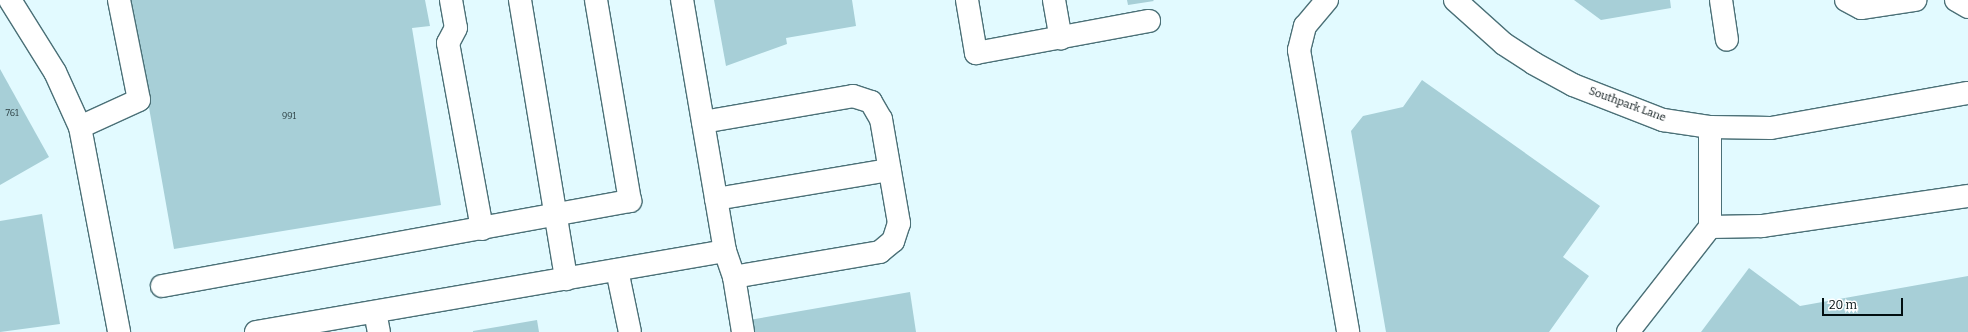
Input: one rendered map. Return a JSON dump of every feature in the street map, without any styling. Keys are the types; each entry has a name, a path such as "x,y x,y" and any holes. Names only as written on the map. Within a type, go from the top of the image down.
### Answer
{"street":[{"path":"10,0 55,72 80,127 119,332"},
{"path":"80,127 139,100 120,0"},
{"path":"451,0 456,28 448,43 482,228"},
{"path":"520,0 566,279"},
{"path":"162,286 630,202 596,0"},
{"path":"682,0 725,251 734,277 743,332"},
{"path":"967,0 976,53 1149,22"},
{"path":"1054,0 1061,38"},
{"path":"1327,0 1305,26 1299,50 1348,332"},
{"name":"Southpark Lane","path":"1455,0 1504,44 1573,85 1663,120 1710,127 1771,128 1968,93"},
{"path":"1721,0 1727,40"},
{"path":"1846,0 1861,8 1915,0"},
{"path":"1956,0 1968,6"},
{"path":"703,122 853,96 871,102 881,119 899,224 893,241 880,252 734,277"},
{"path":"1628,332 1710,227 1710,127"},
{"path":"716,199 890,170"},
{"path":"1710,227 1762,226 1968,196"},
{"path":"256,332 377,322 566,279 725,251"},
{"path":"617,270 630,332"}],"building":[{"path":"130,0 425,0 430,26 412,28 441,205 174,249"},
{"path":"714,0 852,0 856,26 786,38 787,44 726,66"},
{"path":"1127,0 1153,0 1154,1 1128,5"},
{"path":"1574,0 1670,0 1671,8 1601,20"},
{"path":"0,69 49,157 0,185"},
{"path":"1422,80 1600,206 1563,257 1589,276 1549,332 1386,332 1351,131 1363,116 1403,107"},
{"path":"42,214 60,324 0,332 0,221"},
{"path":"1749,268 1800,306 1968,276 1968,332 1701,332"},
{"path":"910,292 916,332 751,332 749,320"},
{"path":"537,320 539,332 473,332 473,331"}]}
